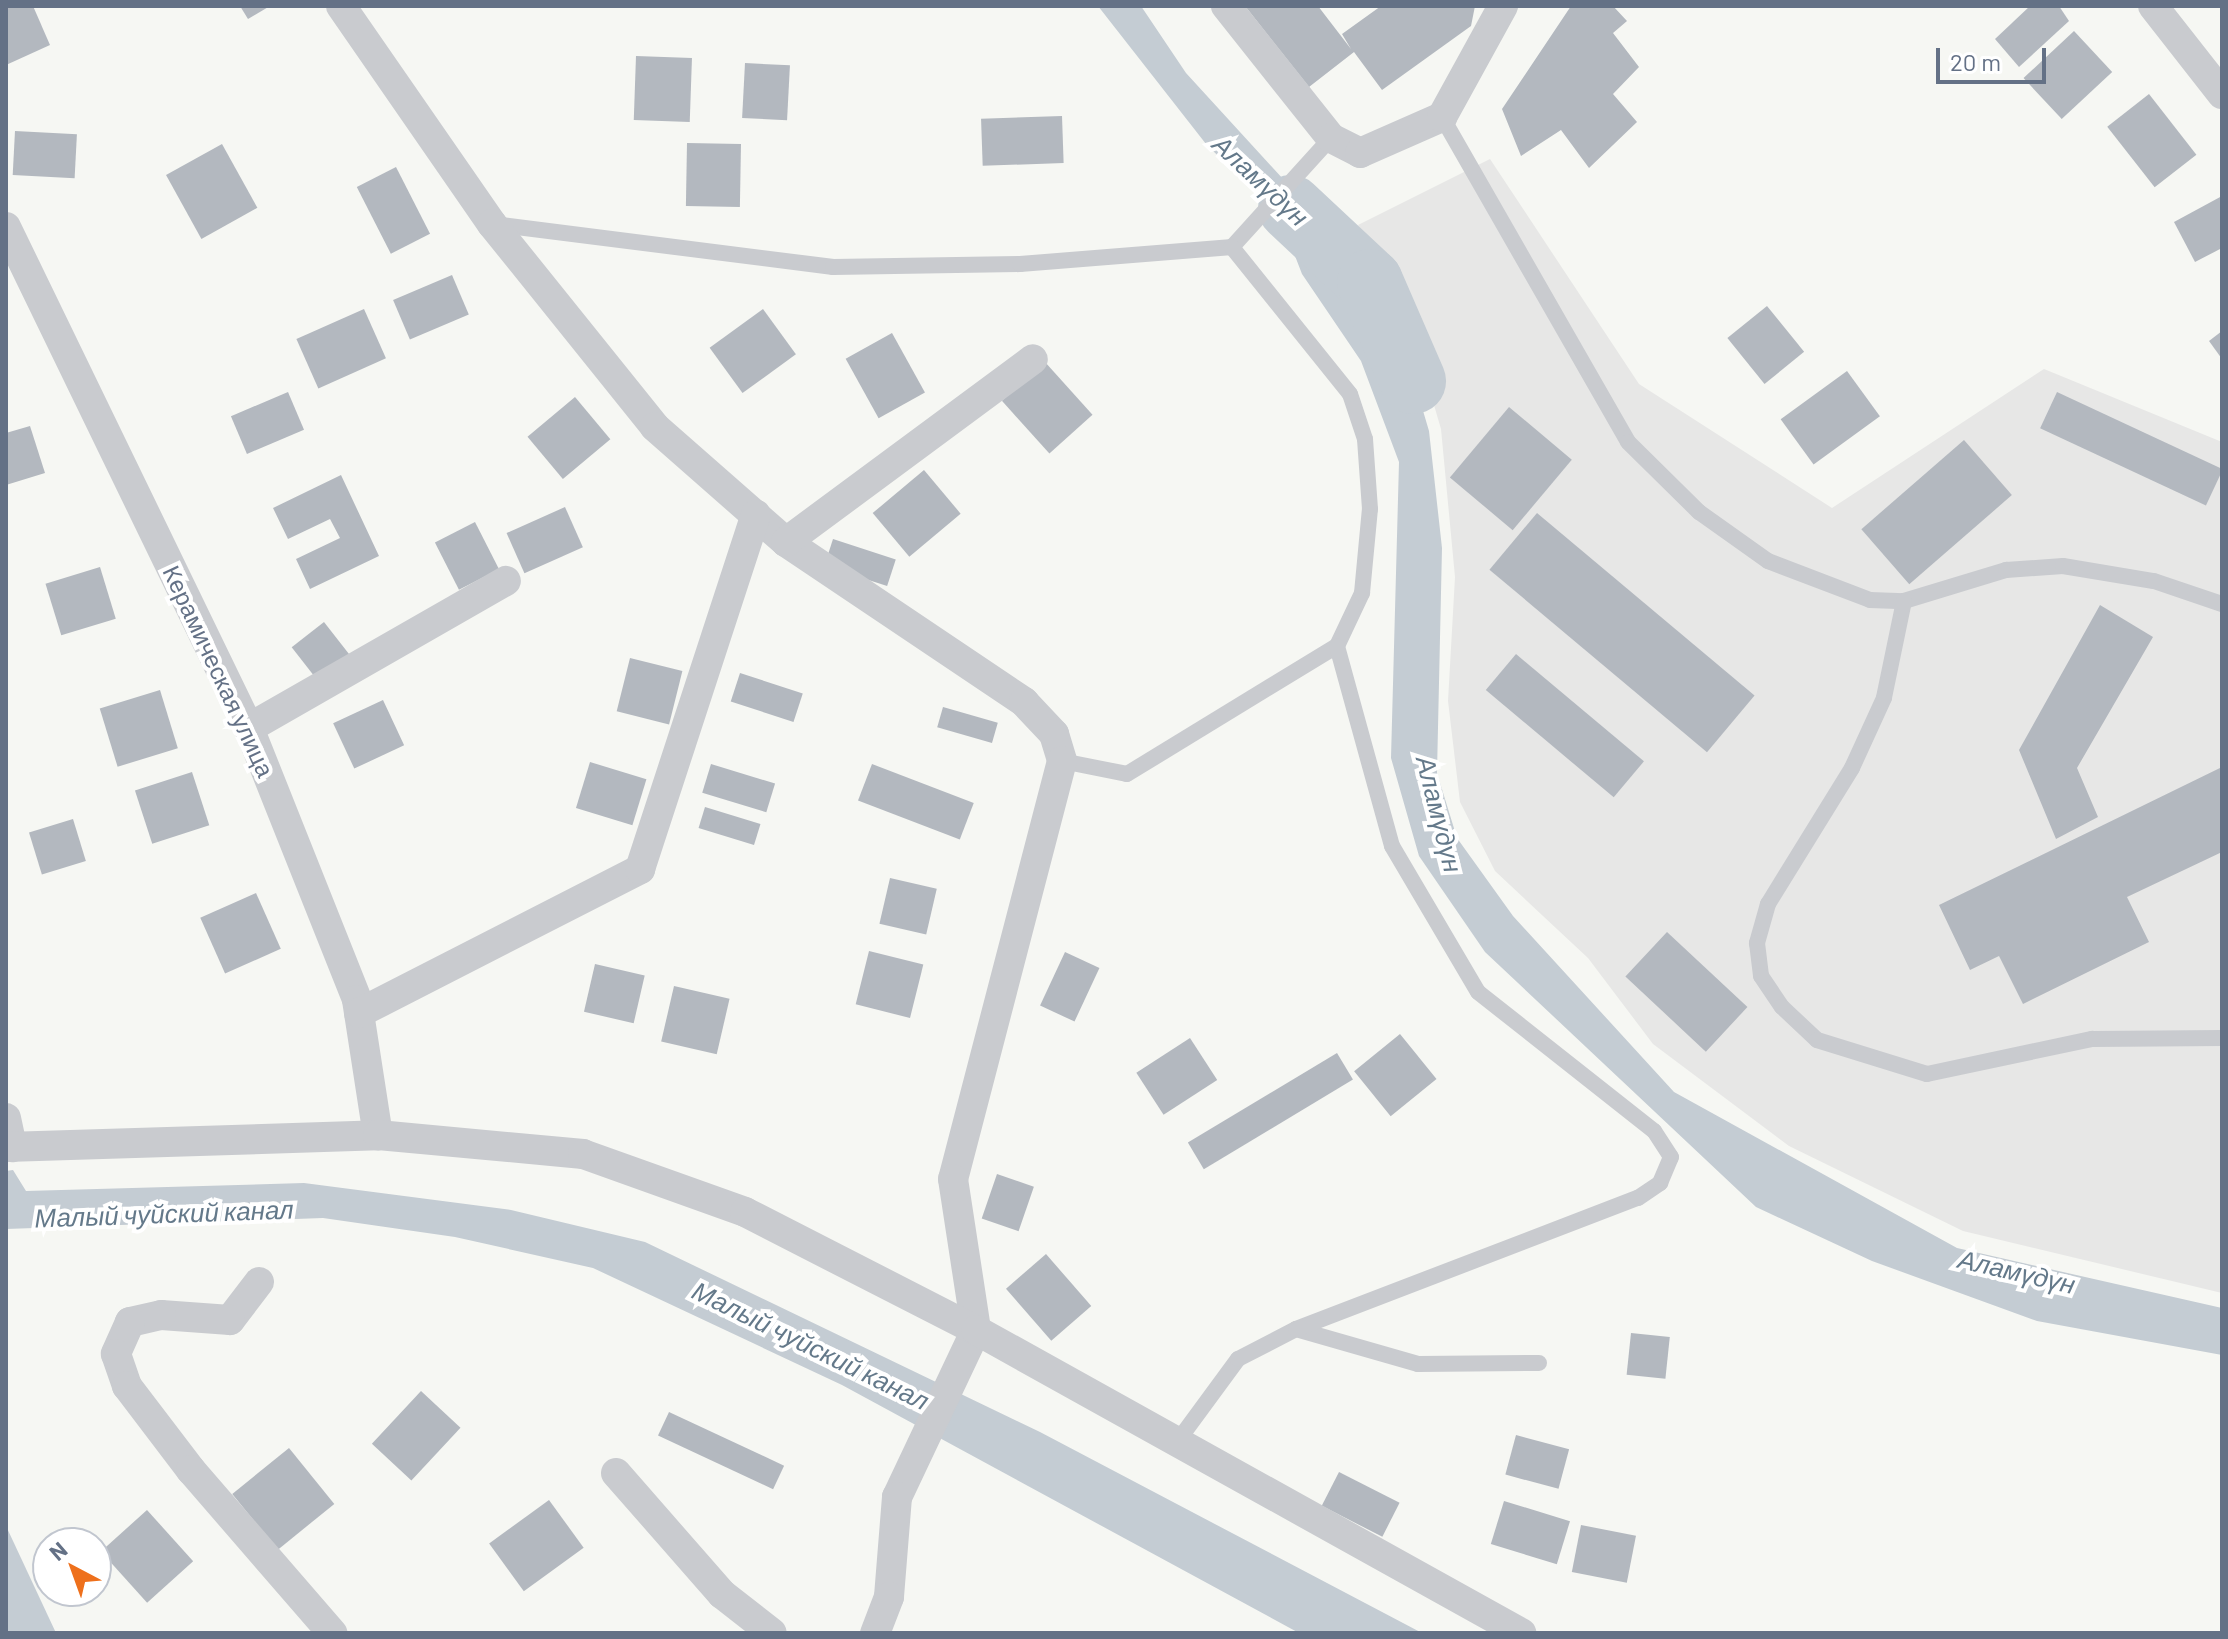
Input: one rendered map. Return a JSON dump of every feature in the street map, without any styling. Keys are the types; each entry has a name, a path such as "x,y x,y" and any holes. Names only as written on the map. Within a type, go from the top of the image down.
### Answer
{"street":[{"path":"341,6 492,224 655,427 786,542 1024,702 1054,734 1062,761 953,1179 976,1330 897,1497 889,1597 875,1633"},
{"path":"1226,6 1331,138 1360,153 1442,117 1503,6"},
{"path":"2153,6 2222,94"},
{"name":"Керамическая улица","path":"6,227 249,728 359,1013 378,1135"},
{"path":"786,542 1033,359"},
{"path":"359,1013 640,869 756,515"},
{"path":"249,728 506,581"},
{"path":"8,1138 378,1135 583,1154 745,1212 976,1330 1521,1633"},
{"path":"259,1282 230,1320 161,1315 130,1322 116,1354 127,1386 191,1470 332,1633"},
{"path":"616,1473 722,1594 772,1633"}],"lane":[{"path":"1442,117 1628,442 1699,512 1768,561 1870,600 1904,601 2006,570 2063,566 2154,581 2222,604"},
{"path":"492,224 833,267 1020,264 1238,241 1331,138"},
{"path":"1062,761 1127,774 1337,646 1362,593 1370,509 1365,439 1350,394 1238,241"},
{"path":"1904,601 1884,698 1852,768 1768,904 1757,943 1761,976 1782,1007 1817,1040 1927,1074 2092,1039 2222,1038"},
{"path":"1177,1442 1238,1359 1296,1329 1638,1198 1660,1183 1671,1157 1654,1131 1478,992 1392,846 1337,646"},
{"path":"1296,1329 1418,1364 1539,1363"}],"shaded area":[{"path":"1490,159 1639,384 1832,508 2044,369 2222,442 2222,1293 1963,1231 1789,1146 1653,1044 1588,958 1495,871 1460,802 1448,701 1455,577 1441,429 1405,306 1358,225"}],"water":[{"path":"1098,6 1141,6 1186,73 1317,216 1398,326 1429,431 1442,548 1437,773 1457,838 1513,916 1674,1092 1957,1248 2222,1308 2222,1355 2037,1321 1872,1261 1756,1207 1485,952 1419,856 1391,758 1399,462 1361,361 1302,274 1280,217 1206,144"},
{"name":"Малый чуйский канал","path":"13,1170 26,1191 304,1183 511,1210 645,1242 1040,1432 1422,1633 1299,1633 842,1385 593,1268 455,1237 323,1218 6,1229 6,1171"},
{"path":"6,1526 32,1582 32,1607 44,1607 56,1633 6,1633"}],"building":[{"path":"6,6 33,6 50,45 6,65"},
{"path":"240,6 270,6 248,19"},
{"path":"1245,6 1318,6 1351,49 1342,34 1381,6 1475,6 1471,26 1382,90 1354,52 1309,87"},
{"path":"1571,6 1613,6 1627,21 1613,33 1639,67 1613,94 1637,122 1589,168 1561,130 1521,156 1502,109"},
{"path":"2030,6 2059,6 2069,21 2019,67 1995,39"},
{"path":"2074,31 2112,72 2062,119 2024,78"},
{"path":"636,56 692,58 690,122 634,120"},
{"path":"745,63 790,65 787,120 742,118"},
{"path":"2149,94 2196,155 2155,187 2107,127"},
{"path":"1062,116 1064,163 983,166 981,119"},
{"path":"15,131 77,134 75,178 13,175"},
{"path":"687,143 741,144 740,207 686,206"},
{"path":"222,144 257,208 201,239 166,175"},
{"path":"396,167 430,234 391,254 357,187"},
{"path":"2222,196 2222,248 2195,262 2174,222"},
{"path":"452,275 469,315 410,340 393,300"},
{"path":"1767,306 1804,352 1764,384 1727,338"},
{"path":"364,309 386,358 318,388 296,339"},
{"path":"763,309 796,354 743,393 710,348"},
{"path":"2222,331 2222,359 2209,341"},
{"path":"892,333 925,392 879,418 846,359"},
{"path":"1045,362 1093,415 1049,454 1002,401"},
{"path":"1847,371 1880,416 1814,465 1781,419"},
{"path":"288,392 304,430 247,454 231,416"},
{"path":"2057,392 2222,469 2206,506 2040,428"},
{"path":"575,397 610,439 563,479 528,437"},
{"path":"1509,407 1572,460 1513,530 1450,477"},
{"path":"30,426 45,473 6,485 6,433"},
{"path":"1964,440 2012,495 1909,584 1861,529"},
{"path":"924,470 961,514 909,557 873,513"},
{"path":"341,475 379,556 310,589 296,559 340,538 330,519 288,539 273,508"},
{"path":"565,507 583,547 524,573 507,533"},
{"path":"1537,513 1755,696 1707,752 1489,570"},
{"path":"475,522 499,569 459,590 435,542"},
{"path":"833,539 896,559 887,586 824,566"},
{"path":"100,567 116,619 61,635 45,584"},
{"path":"2100,605 2153,637 2077,768 2098,817 2056,839 2019,750"},
{"path":"324,622 352,658 320,683 292,647"},
{"path":"1516,654 1644,761 1614,797 1486,690"},
{"path":"630,658 682,671 669,724 617,711"},
{"path":"740,673 803,693 793,722 731,702"},
{"path":"160,690 178,748 118,767 100,708"},
{"path":"383,700 404,745 354,769 333,723"},
{"path":"943,707 998,723 992,743 937,727"},
{"path":"590,762 646,779 632,825 576,808"},
{"path":"711,764 775,784 766,812 702,793"},
{"path":"872,764 974,803 960,839 858,800"},
{"path":"2222,767 2222,852 2127,897 2149,942 2023,1004 1999,956 1970,970 1939,905"},
{"path":"192,772 209,825 152,844 135,791"},
{"path":"705,807 760,824 754,845 699,828"},
{"path":"73,819 86,861 42,875 29,832"},
{"path":"890,878 937,889 926,935 879,924"},
{"path":"256,893 281,949 225,974 200,918"},
{"path":"1667,932 1747,1007 1706,1052 1625,977"},
{"path":"869,951 923,965 910,1018 856,1004"},
{"path":"1065,952 1099,968 1075,1022 1040,1005"},
{"path":"595,964 645,975 634,1023 584,1012"},
{"path":"674,986 730,999 717,1054 661,1042"},
{"path":"1400,1034 1437,1079 1391,1116 1354,1071"},
{"path":"1190,1038 1217,1080 1164,1115 1136,1073"},
{"path":"1337,1053 1353,1080 1204,1169 1188,1143"},
{"path":"997,1174 1034,1187 1019,1231 982,1218"},
{"path":"1046,1254 1091,1306 1051,1341 1006,1289"},
{"path":"1631,1333 1670,1337 1665,1379 1627,1375"},
{"path":"421,1391 460,1428 411,1480 372,1444"},
{"path":"669,1412 784,1466 773,1489 658,1436"},
{"path":"1516,1435 1569,1449 1559,1489 1505,1475"},
{"path":"289,1448 334,1504 278,1550 232,1494"},
{"path":"1339,1472 1400,1503 1382,1537 1322,1506"},
{"path":"549,1500 584,1548 524,1591 489,1543"},
{"path":"1504,1501 1570,1521 1557,1564 1491,1544"},
{"path":"147,1510 193,1561 147,1603 112,1564 112,1542"},
{"path":"1581,1525 1636,1536 1627,1583 1572,1572"}],"waterway":[{"name":"Аламүдүн","path":"1291,208 1370,282 1413,381"}]}
